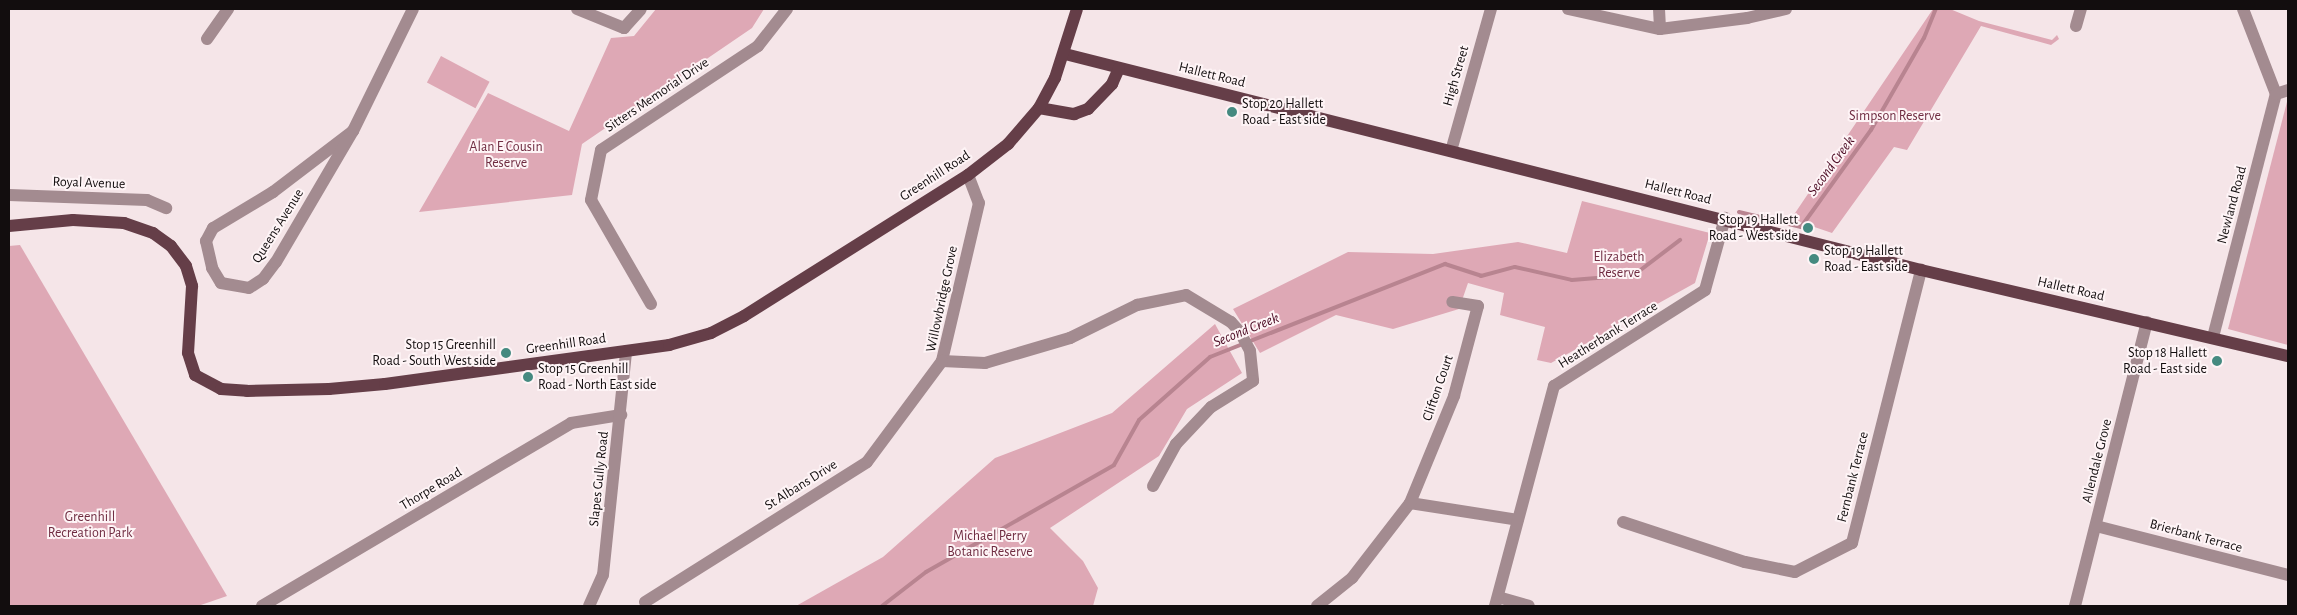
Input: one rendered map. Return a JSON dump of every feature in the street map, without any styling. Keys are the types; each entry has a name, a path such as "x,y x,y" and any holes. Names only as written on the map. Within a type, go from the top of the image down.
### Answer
{"main road":[{"name":"Greenhill Road","path":"9,226 73,220 124,223 153,233 171,246 186,266 192,286 188,353 195,375 221,389 248,391 376,385 669,345 711,333 744,316 968,174 1008,144 1039,108 1065,54 1077,9"},
{"name":"Hallett Road","path":"1065,54 1725,218 1921,270 2288,356"},
{"path":"1039,108 1074,114 1088,109 1108,90 1119,68"}],"street":[{"path":"207,39 228,9"},
{"name":"Queens Avenue","path":"353,131 273,192 212,228 206,241 212,268 221,282 249,288 263,279 276,262 353,131 413,9"},
{"path":"576,9 624,28 641,9"},
{"name":"Sitters Memorial Drive","path":"651,304 591,200 601,150 758,46 787,9"},
{"name":"High Street","path":"1451,151 1491,9"},
{"path":"1568,9 1660,29 1747,18 1786,9"},
{"path":"1659,9 1660,29"},
{"path":"2076,26 2081,9"},
{"path":"2243,9 2282,92"},
{"name":"Newland Road","path":"2213,337 2282,92"},
{"name":"Willowbridge Grove","path":"968,174 979,203 942,361 985,363 1070,338 1137,306 1186,295 1231,322 1242,335 1250,351 1253,381 1211,407 1176,444 1153,486"},
{"name":"Royal Avenue","path":"9,195 147,200 166,208"},
{"name":"Heatherbank Terrace","path":"1496,601 1554,386 1705,290 1725,218"},
{"name":"Fernbank Terrace","path":"1623,522 1744,562 1795,572 1852,543 1921,270"},
{"name":"Clifton Court","path":"1317,606 1352,578 1410,502 1454,396 1478,306 1452,302"},
{"name":"Allendale Grove","path":"2075,606 2147,322"},
{"name":"Slapes Gully Road","path":"589,606 603,574 621,415 626,352"},
{"name":"St Albans Drive","path":"645,602 867,462 942,361"},
{"name":"Thorpe Road","path":"262,606 571,423 621,415"},
{"path":"1410,502 1518,520"},
{"name":"Brierbank Terrace","path":"2096,526 2288,575"},
{"path":"1496,601 1529,606"}],"green space":[{"name":"Alan E Cousin Reserve","path":"656,9 764,9 752,28 582,144 572,195 419,212 488,93 569,131 611,38 634,36"},
{"name":"Simpson Reserve","path":"1933,9 1950,9 1979,21 2052,40 2057,35 2059,39 2051,45 1981,26 1907,150 1894,147 1832,233 1791,219"},
{"path":"441,56 490,82 475,108 427,82"},
{"path":"2288,98 2288,345 2228,329"},
{"name":"Elizabeth Reserve","path":"1582,201 1710,233 1695,283 1551,363 1537,360 1545,327 1500,315 1504,293 1468,283 1459,309 1393,329 1336,315 1260,353 1233,309 1348,252 1433,254 1518,242 1567,253"},
{"name":"Greenhill Recreation Park","path":"20,245 227,596 198,606 9,606 9,246"},
{"name":"Michael Perry Botanic Reserve","path":"1215,324 1242,373 1187,409 1159,456 1050,528 1083,561 1098,588 1093,606 796,606 883,557 995,458 1112,413"}],"waterway":[{"name":"Second Creek","path":"1739,212 1801,227 1871,130 1924,38 1936,9"},
{"name":"Second Creek","path":"882,606 926,572 1114,465 1139,420 1210,357 1445,264 1481,276 1515,267 1572,280 1634,275 1680,240"}],"place":[{"name":"Stop 20 Hallett Road - East side","path":"1232,112"},
{"name":"Stop 19 Hallett Road - West side","path":"1808,228"},
{"name":"Stop 19 Hallett Road - East side","path":"1814,259"},
{"name":"Stop 15 Greenhill Road - South West side","path":"506,353"},
{"name":"Stop 18 Hallett Road - East side","path":"2217,361"},
{"name":"Stop 15 Greenhill Road - North East side","path":"528,377"}]}
